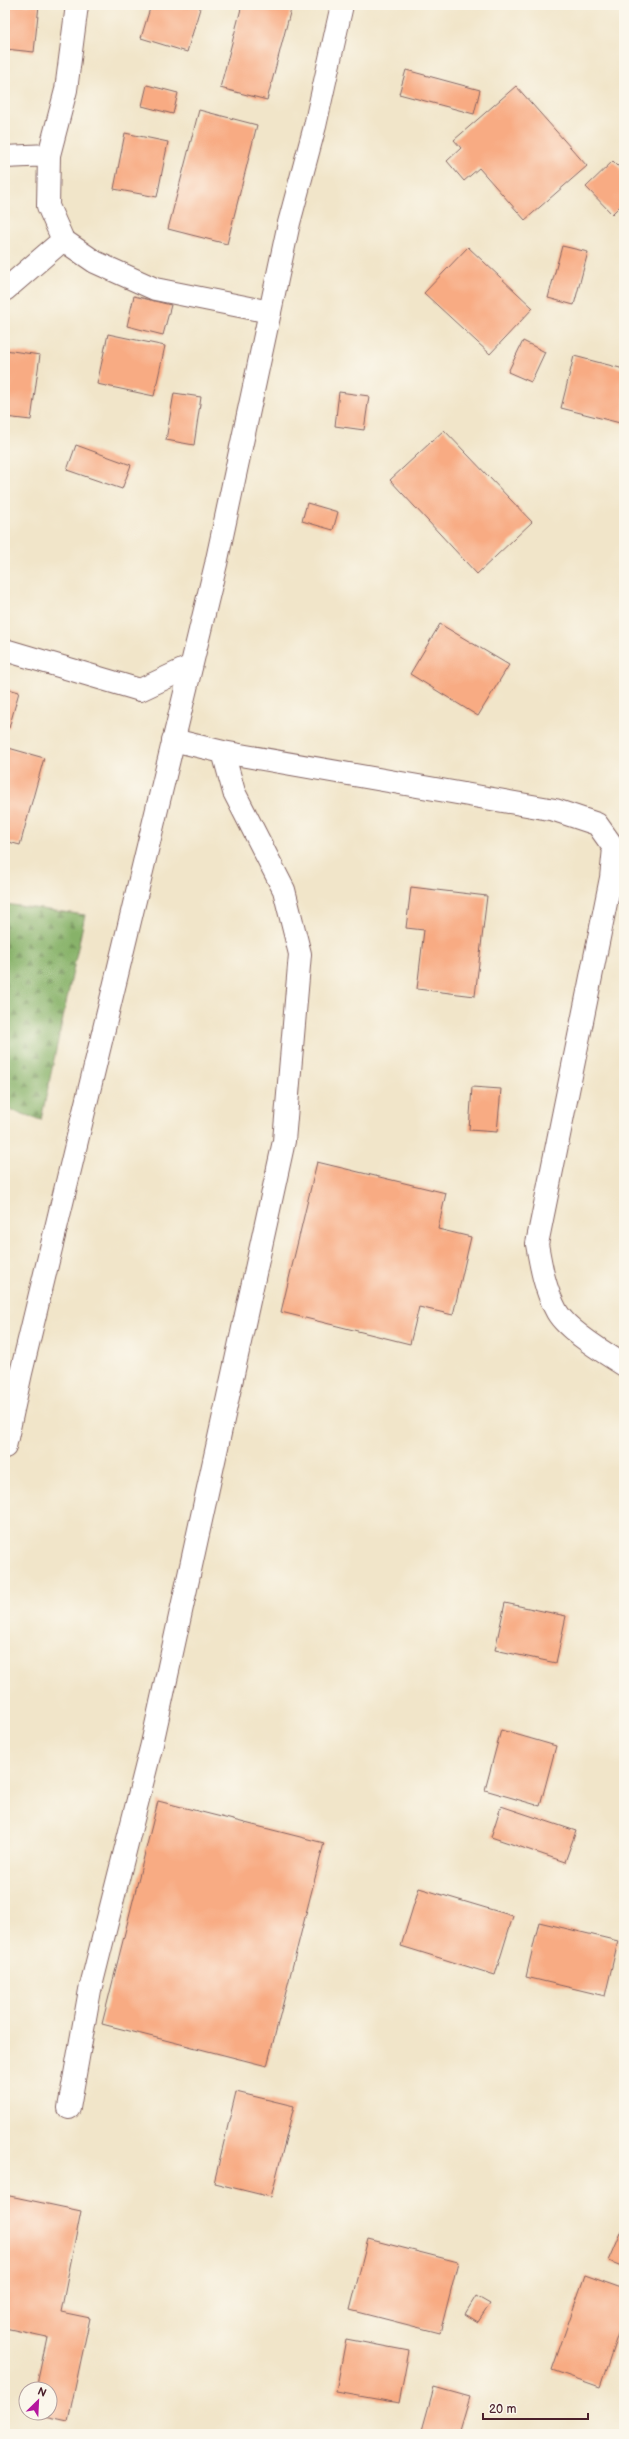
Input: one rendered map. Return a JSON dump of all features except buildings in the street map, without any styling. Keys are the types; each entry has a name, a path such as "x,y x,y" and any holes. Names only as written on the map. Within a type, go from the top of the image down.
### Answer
{"street":[{"path":"77,5 66,90 49,155 48,206 63,240 95,262 155,290 270,312"},
{"path":"5,1447 23,1365 96,1068 216,564 289,223 315,126 342,5"},
{"path":"5,157 49,155"},
{"path":"5,290 63,240"},
{"path":"5,650 140,690 191,666"},
{"path":"173,740 222,752 555,810 596,824 614,848 609,885 537,1244 542,1274 557,1313 591,1345 624,1365"},
{"path":"69,2108 90,1990 152,1744 284,1141 300,954 284,890 234,792 222,752"}],"green space":[{"path":"5,904 85,915 41,1120 5,1108"}]}
